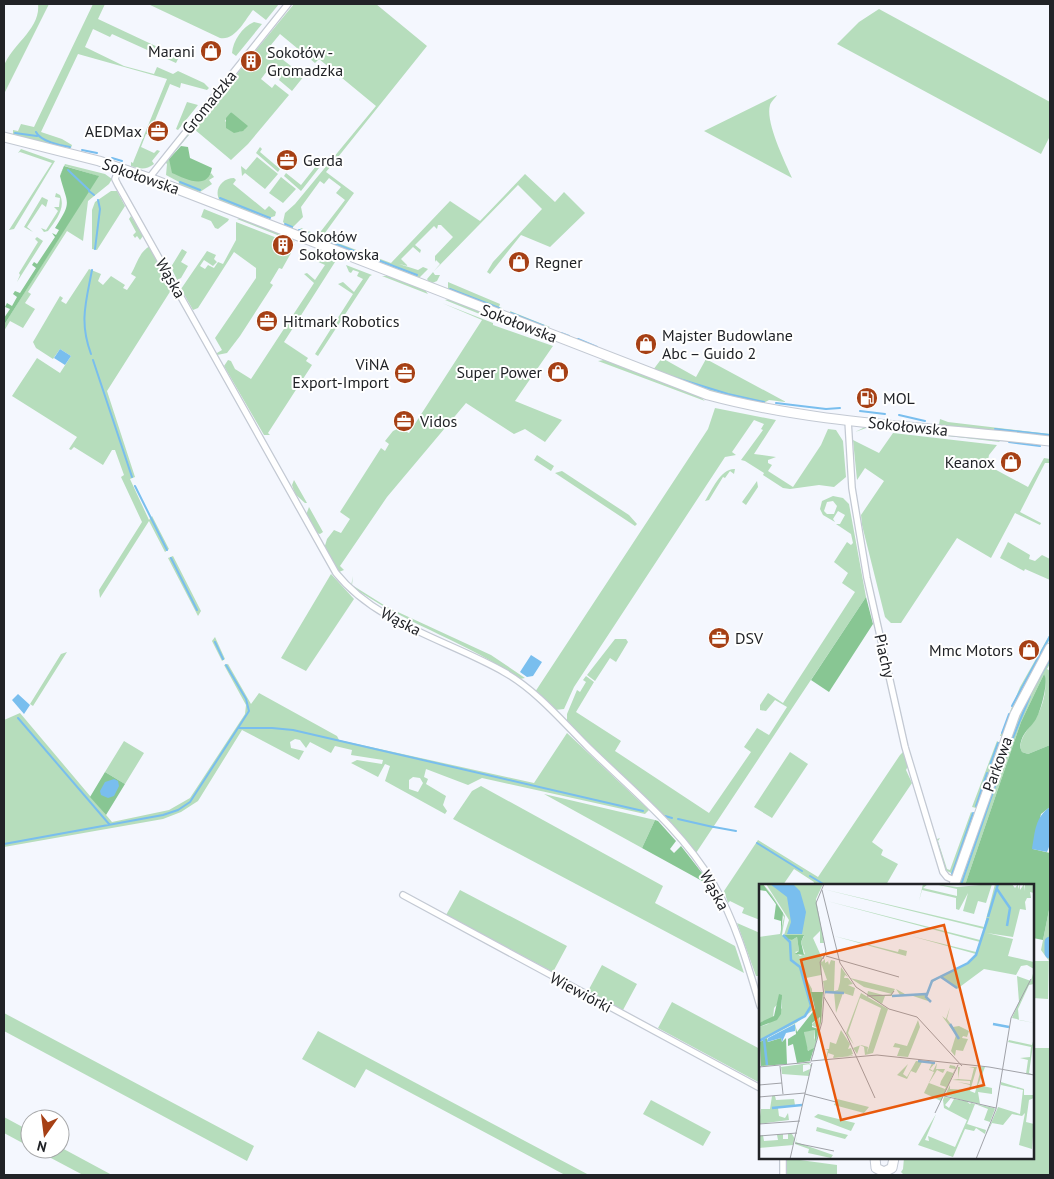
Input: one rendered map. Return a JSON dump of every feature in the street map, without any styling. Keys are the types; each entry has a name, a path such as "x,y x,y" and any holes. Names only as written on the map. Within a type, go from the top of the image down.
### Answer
{"street":[{"name":"Gromadzka","path":"149,178 288,4"},
{"name":"Sokołowska","path":"4,137 149,178 693,390 747,405 848,420 1050,441"},
{"name":"Wąska","path":"119,168 116,182 336,573 355,595 386,615 470,654 517,680 652,808 691,851 717,890 738,940 759,1003"},
{"name":"Piachy","path":"848,420 852,488 865,568 905,747 943,872 955,883"},
{"name":"Parkowa","path":"955,883 1016,714 1050,648"},
{"name":"Wiewiórki","path":"403,895 759,1087"},
{"path":"783,1159 783,1175"},
{"path":"875,1167 891,1169 896,1159"}],"green space":[{"path":"38,4 49,4 4,94 4,66 35,21 38,13"},
{"path":"93,4 105,4 98,19 179,57 176,63 112,34 110,37 93,29 85,47 124,66 154,74 157,67 173,74 178,71 204,83 209,88 207,90 181,83 180,88 170,84 149,135 146,134 141,147 154,153 157,150 160,151 152,161 154,164 148,167 134,167 131,166 131,162 133,163 167,79 78,54 41,132 62,139 72,145 71,148 53,146 13,134 13,130 18,131 21,124 34,127"},
{"path":"148,4 279,4 266,20 253,10 235,33 225,38 220,38"},
{"path":"294,4 376,4 427,46 326,172 354,193 322,237 391,263 450,201 480,221 525,174 555,202 564,192 585,213 550,247 521,235 490,274 487,272 493,262 542,209 518,185 434,271 440,264 436,260 435,262 435,256 453,237 441,225 438,225 437,229 434,226 415,245 421,250 420,253 413,247 401,259 408,266 399,264 418,270 423,267 428,269 419,278 298,232 301,228 318,235 345,200 336,193 341,187 329,178 324,184 320,181 301,207 303,217 291,229 283,222 285,213 295,204 376,106 319,59 315,63 280,34 266,51 275,58 278,56 304,76 292,91 279,80 281,76 270,67 261,79 272,88 275,84 289,95 248,144 231,160 194,129 169,159 204,180 211,173 214,177 209,180 212,184 200,192 178,185 179,182 166,175 167,164 165,162 246,63 251,64 254,60 252,55","holes":["231,112 245,129 239,132 225,121"]},
{"path":"879,9 1050,102 1050,136 1041,154 837,44 859,22"},
{"path":"254,22 262,24 236,56 232,53 236,39 246,27"},
{"path":"777,95 770,105 770,121 776,142 792,178 704,131"},
{"path":"187,102 198,105 178,130 176,129"},
{"path":"231,112 248,126 243,131 234,133 226,128 226,118"},
{"path":"181,146 188,147 190,158 212,168 210,175 206,179 201,181 190,180 172,173 169,159"},
{"path":"260,147 262,149 260,152 280,169 278,172 256,153"},
{"path":"21,149 55,161 14,229 9,230 52,163 20,152 18,153"},
{"path":"257,157 278,174 265,189 245,173 242,176 241,166 246,170"},
{"path":"65,164 105,174 112,179 109,184 88,201 83,241 67,231 28,292 31,294 25,303 35,309 23,328 10,321 4,331 4,325 98,176 65,166 60,175"},
{"path":"64,166 99,176 4,325 4,318 10,309 5,307 7,303 12,306 17,297 13,294 15,291 20,293 36,268 32,265 34,262 37,264 55,237 52,233 56,235 59,230 55,228 67,202 60,176"},
{"path":"316,166 319,168 301,191 284,176 286,173 301,185"},
{"path":"281,177 296,189 283,203 269,193"},
{"path":"234,178 236,180 233,184 265,210 269,206 276,212 275,216 266,219 220,201 218,189 220,185 226,180"},
{"path":"111,191 117,191 125,206 97,250 92,249 92,210 95,202"},
{"path":"56,193 60,195 62,200 61,209 48,231 44,232 41,228 46,230 58,211 54,207 59,207 60,198 55,197"},
{"path":"42,197 48,200 46,207 42,204 27,227 33,232 24,227"},
{"path":"204,209 229,219 218,229 215,228 211,221 201,217"},
{"path":"131,216 143,236 140,240 137,236 135,238 133,235 136,232 129,219"},
{"path":"241,218 290,237 295,242 237,219"},
{"path":"236,222 295,245 290,245 286,250 291,253 282,269 279,268 270,283 273,285 240,336 227,353 217,355 222,350 215,338 256,278 256,268 234,252 198,308 193,310 181,289 207,251 216,255 214,259 217,262 213,266 204,260 200,266 205,269 208,265 214,268 218,262 223,264 236,240"},
{"path":"37,237 43,241 17,282 19,273 38,242 35,239"},
{"path":"150,246 173,287 107,391 135,477 130,479 149,520 152,516 169,549 165,552 149,521 100,598 99,590 142,522 121,477 124,475 115,450 112,450 103,465 74,447 71,450 69,449 77,437 12,396 37,358 60,373 71,356 60,349 53,359 36,348 33,342 60,296 63,298 61,301 66,304 89,269 101,274 98,281 103,285 111,276 125,285 123,288 127,290 136,277 131,274 139,258"},
{"path":"302,248 335,262 284,342 308,358 306,361 312,365 268,433 270,435 264,435 224,366 228,360 231,361 235,369 251,379 314,283 304,274 307,273 315,280 325,265 303,255"},
{"path":"182,249 187,252 181,262 188,266 181,278 177,280 171,267"},
{"path":"346,265 372,275 318,356 315,354 353,294 338,284 343,282 354,292 363,279 357,276 359,272 353,270 351,273 349,272"},
{"path":"433,272 435,275 440,275 437,281 430,284 427,279"},
{"path":"382,276 389,276 425,290 428,294"},
{"path":"448,282 500,304 499,307 502,308 498,311 448,291"},
{"path":"449,299 489,315 492,319 445,300"},
{"path":"442,303 493,323 493,325 553,346 515,401 562,420 545,442 525,429 514,434 466,403 387,497 340,566 344,570 339,572 324,549 327,539 334,530 341,533 350,519 340,512 381,448 385,451 389,444 385,441 393,431 399,428 409,433 482,320"},
{"path":"510,311 550,327 545,329 511,316"},
{"path":"523,328 550,339 553,343 518,329"},
{"path":"662,358 696,377 706,359 786,402 769,400 762,404 718,394 653,370"},
{"path":"604,360 699,396 705,401 598,361"},
{"path":"715,408 776,420 754,454 776,457 768,460 768,463 772,465 768,471 793,487 821,445 828,429 836,430 843,441 846,477 834,487 819,485 790,489 783,488 763,475 764,473 741,460 763,430 761,429 764,424 754,420 732,452 736,455 725,457 574,687 564,709 555,710 535,692 708,429"},
{"path":"940,419 948,422 1050,434 1050,437 939,425"},
{"path":"867,426 996,438 1000,442 869,427 855,432"},
{"path":"893,433 997,445 989,455 987,465 1028,487 1044,458 1050,459 1050,463 1045,463 1020,512 1041,523 1040,525 1015,513 991,558 957,538 901,623 891,623 885,617 862,525 861,515 884,481 865,468 857,480 853,440 879,453"},
{"path":"537,455 554,466 551,471 534,460"},
{"path":"735,469 734,474 730,471 725,478 723,477 709,500 705,501 721,476 725,472"},
{"path":"562,471 629,515 637,524 635,526 555,473"},
{"path":"294,480 307,503 295,494 292,485"},
{"path":"757,481 758,487 746,505 742,502"},
{"path":"833,496 843,498 849,504 866,597 696,853 647,799 567,722 567,714 577,690 580,692 586,682 583,680 586,676 594,682 576,712 621,741 615,751 709,813 751,752 744,747 757,728 769,735 787,707 775,700 766,711 760,710 760,705 768,693 783,703 855,592 842,583 848,573 834,562 847,542 851,545 853,543 851,534 836,524 840,524 845,515 838,511 833,519 835,522 823,515 820,509 822,501","holes":["833,501 837,506 834,514 827,514 824,511 827,502"]},
{"path":"309,507 323,532 320,534 317,533 306,515"},
{"path":"1008,542 1030,555 1029,559 1035,561 1042,555 1050,559 1050,580 1025,569 1024,571 1000,558"},
{"path":"173,556 201,611 198,616 168,558"},
{"path":"331,574 354,599 306,671 281,658"},
{"path":"353,576 352,585 387,607 491,655 525,678 520,679 479,654 414,622 372,599 351,586"},
{"path":"866,597 873,624 829,692 811,680"},
{"path":"1050,634 1050,639 1024,685 1002,736 1000,736 1020,687"},
{"path":"215,637 225,659 222,661 212,641"},
{"path":"615,639 626,639 628,642 616,662 610,658 595,681 587,675"},
{"path":"67,652 33,706 30,704 61,654"},
{"path":"1050,654 1050,664 1047,669 1050,671 1050,745 1028,754 1022,752 1020,747 1024,735 1038,714 1042,703 1045,691 1044,674 1021,722 965,884 959,884 1019,713"},
{"path":"228,664 251,704 259,693 337,736 339,740 534,783 567,733 649,810 645,814 482,778 468,785 426,769 424,777 428,779 426,784 446,796 443,805 447,811 445,814 385,781 390,766 385,764 378,777 351,763 357,760 382,764 383,760 351,755 352,750 335,746 331,753 310,742 306,748 300,740 295,739 290,742 291,748 304,751 299,760 242,730 198,801 181,812 163,819 4,847 4,720 20,713 112,822 169,810 190,798 245,714 246,705 224,665","holes":["413,777 420,778 423,783 418,792 409,789 409,780"]},
{"path":"1044,674 1046,683 1040,710 1036,719 1024,734 1020,747 1022,752 1028,754 1050,745 1050,807 1041,814 1033,849 1050,853 1050,905 1043,940 1034,938 1034,884 965,884 1021,722"},
{"path":"124,741 144,753 125,784 105,772"},
{"path":"997,741 1000,743 976,808 972,807"},
{"path":"790,752 808,764 772,818 754,807"},
{"path":"903,752 908,766 906,770 912,783 872,842 883,850 881,855 898,864 887,884 813,884 814,882 794,869 784,884 759,884 759,920 742,913 744,908 730,901 728,903 724,891 758,840 818,877"},
{"path":"105,772 125,784 106,815 90,797"},
{"path":"481,786 663,886 655,903 735,946 744,973 453,819 472,791"},
{"path":"544,794 655,820 642,848"},
{"path":"971,812 974,814 953,874 945,870 937,839 940,838 938,841 947,869 950,870"},
{"path":"655,820 676,841 670,849 674,853 681,846 713,887 642,848"},
{"path":"460,890 567,946 553,972 446,915"},
{"path":"1050,905 1049,961 1041,950"},
{"path":"737,923 759,933 759,976 756,976"},
{"path":"1034,961 1049,961 1048,999 1034,998"},
{"path":"602,965 637,984 623,1010 588,991"},
{"path":"672,1002 759,1048 759,1082 658,1028"},
{"path":"1050,1006 1050,1175 904,1175 901,1172 904,1159 1034,1159 1034,1048 1049,1048"},
{"path":"4,1013 254,1146 247,1161 4,1031"},
{"path":"318,1031 589,1175 565,1175 366,1069 355,1088 302,1059"},
{"path":"651,1100 711,1132 703,1146 643,1114"},
{"path":"4,1117 20,1126 20,1142 4,1133"},
{"path":"70,1152 112,1175 83,1175 53,1159 70,1159"},
{"path":"785,1159 837,1165 837,1175 786,1174"}],"water":[{"path":"60,349 71,356 65,365 54,358"},
{"path":"531,655 542,662 533,676 527,677 520,672"},
{"path":"18,694 30,705 24,714 12,700"},
{"path":"114,779 118,781 119,786 114,796 108,798 101,795 100,791 105,782"},
{"path":"1050,807 1049,847 1047,852 1032,849 1035,831 1041,815"}],"waterway":[{"path":"36,132 46,140 70,147"},
{"path":"15,133 37,136"},
{"path":"82,150 97,153"},
{"path":"112,158 122,161"},
{"path":"68,170 89,190"},
{"path":"180,182 200,190"},
{"path":"89,191 94,195"},
{"path":"220,198 270,218"},
{"path":"95,249 100,209 98,200"},
{"path":"285,224 292,227"},
{"path":"299,230 417,275"},
{"path":"91,354 87,343 84,322 92,270"},
{"path":"450,289 499,308"},
{"path":"511,313 544,326"},
{"path":"561,333 569,336"},
{"path":"578,339 597,347"},
{"path":"93,360 132,477"},
{"path":"673,377 728,394 764,402"},
{"path":"776,403 826,409 840,408"},
{"path":"860,411 885,414"},
{"path":"899,415 925,421"},
{"path":"995,429 1050,435"},
{"path":"1009,442 1040,446"},
{"path":"135,486 167,550"},
{"path":"171,558 197,610"},
{"path":"1012,706 1050,636"},
{"path":"215,642 223,659"},
{"path":"1035,685 1050,659"},
{"path":"4,844 163,815 178,810 190,802 249,711 246,699 226,665"},
{"path":"961,884 1005,757 1030,696"},
{"path":"1002,733 1009,714"},
{"path":"18,718 109,824"},
{"path":"239,728 293,730 643,811"},
{"path":"990,765 998,743"},
{"path":"976,806 987,773"},
{"path":"952,874 973,813"},
{"path":"665,816 672,818"},
{"path":"678,819 713,827"},
{"path":"714,827 736,831"},
{"path":"757,843 802,871"},
{"path":"810,876 823,884"},
{"path":"1050,942 1050,953"}],"place":[{"name":"Marani","path":"211,51"},
{"name":"Sokołów - Gromadzka","path":"251,61"},
{"name":"AEDMax","path":"158,131"},
{"name":"Gerda","path":"287,160"},
{"name":"Sokołów Sokołowska","path":"283,245"},
{"name":"Regner","path":"519,262"},
{"name":"Hitmark Robotics","path":"267,321"},
{"name":"Majster Budowlane Abc – Guido 2","path":"646,344"},
{"name":"Super Power","path":"558,372"},
{"name":"ViNA Export-Import","path":"405,373"},
{"name":"MOL","path":"867,398"},
{"name":"Vidos","path":"404,421"},
{"name":"Keanox","path":"1011,462"},
{"name":"DSV","path":"719,638"},
{"name":"Mmc Motors","path":"1029,650"}]}
